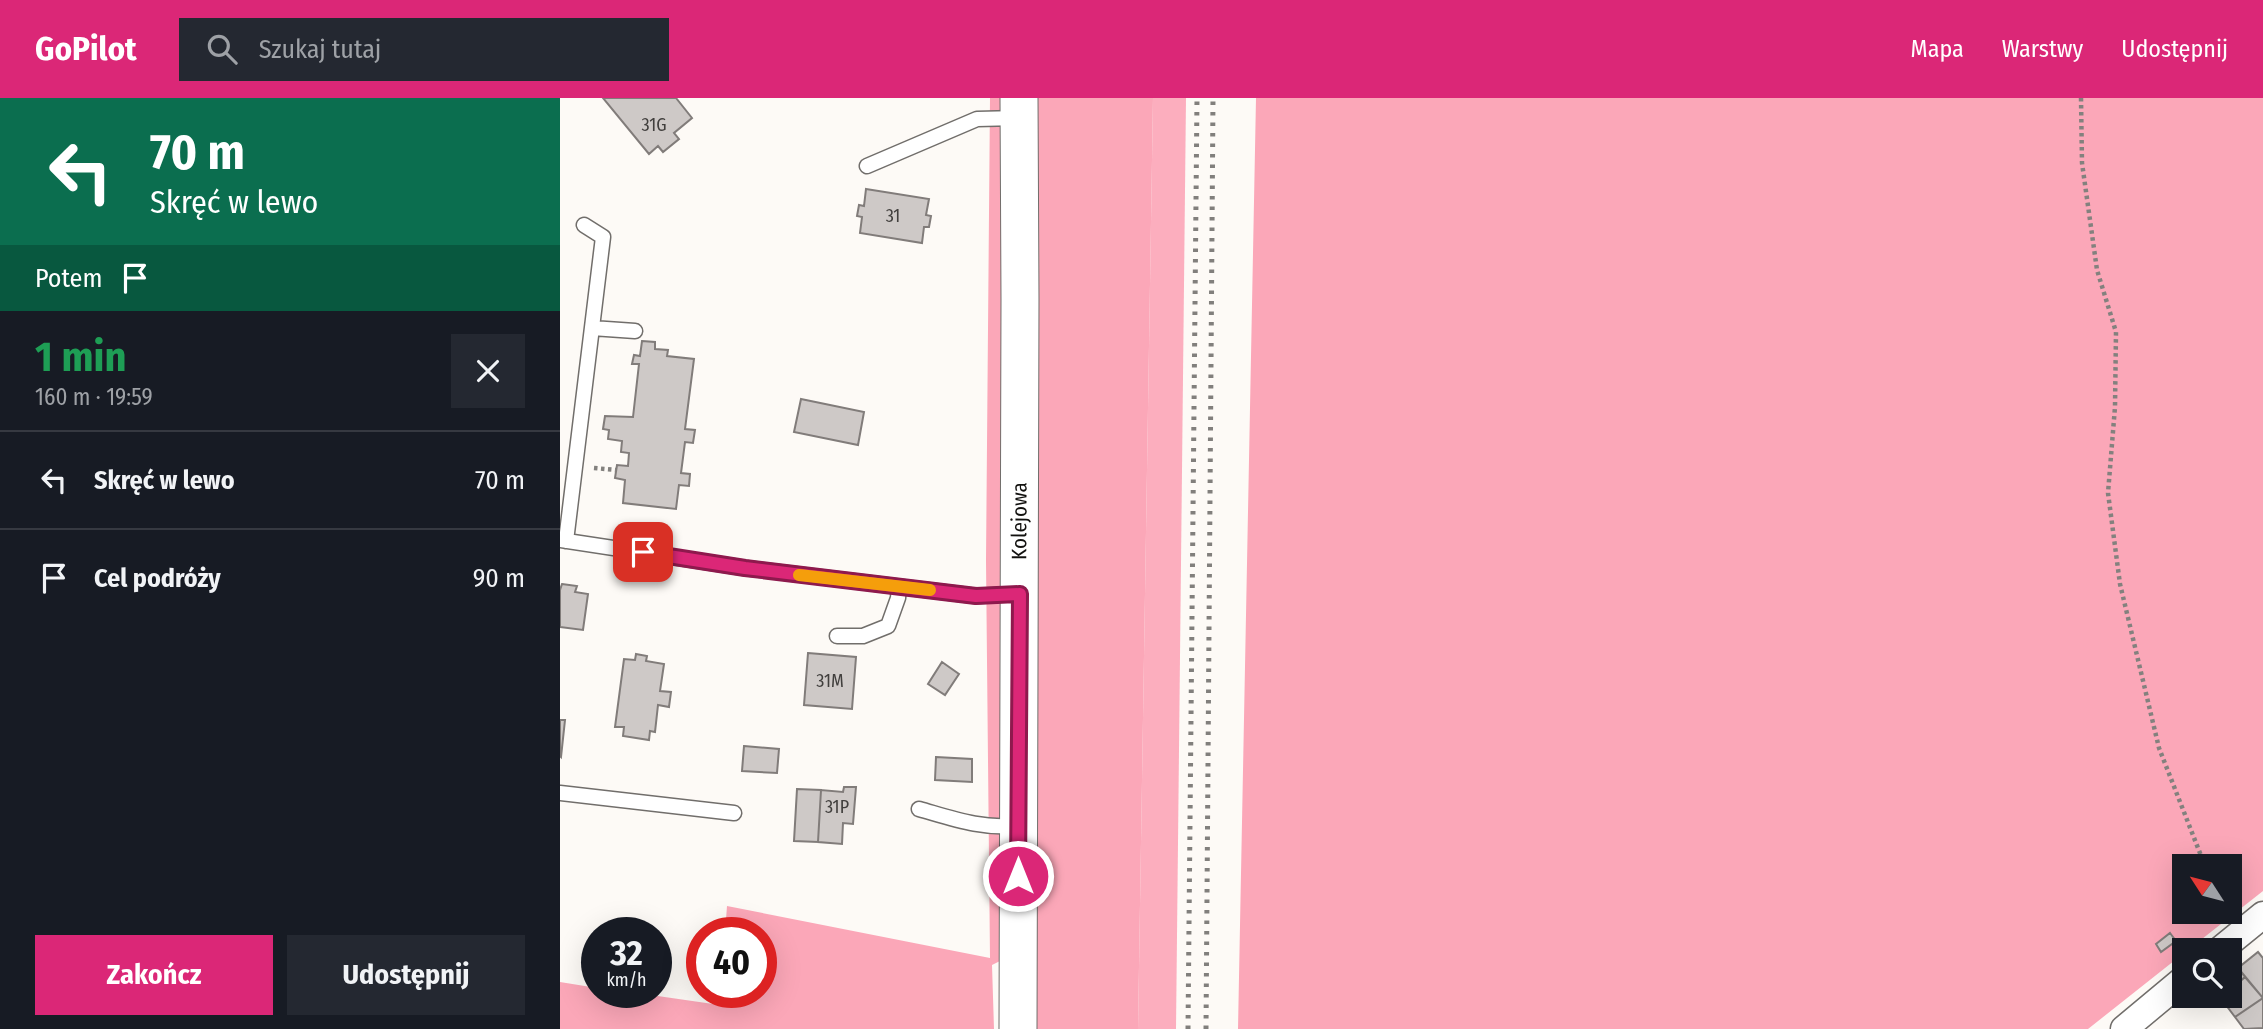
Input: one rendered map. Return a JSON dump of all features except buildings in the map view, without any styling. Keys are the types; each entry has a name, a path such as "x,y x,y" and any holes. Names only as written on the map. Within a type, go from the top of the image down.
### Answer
{"street":[{"name":"Kolejowa","path":"1017,1029 1019,108"},
{"path":"2235,938 2263,915"},
{"path":"2124,1029 2172,989"}],"lane":[{"path":"867,166 976,120 1019,108"},
{"path":"584,225 603,237 563,540 745,568 899,587 976,596 1020,594"},
{"path":"592,328 635,331"},
{"path":"837,636 863,636 888,626 899,587"},
{"path":"560,793 734,813"},
{"path":"919,810 980,825 1018,825"}],"path":[{"path":"2081,98 2082,163 2096,270 2116,332 2115,407 2108,493 2120,584 2159,748 2200,854"}],"shaded area":[{"path":"990,98 1010,98 1006,958 992,965 994,1029 560,1029 560,982 581,985 581,1008 672,1008 672,998 686,1000 686,1008 777,1008 777,917 726,917 727,906 990,958 986,561"},
{"path":"1034,98 1153,98 1138,1029 1030,1029"},
{"path":"1153,98 1186,98 1176,1029 1138,1029"},
{"path":"1256,98 2263,98 2263,891 2242,908 2242,854 2172,854 2172,924 2221,924 2203,938 2172,938 2172,962 2088,1029 1238,1029"}],"railway":[{"path":"1188,1029 1197,98"},
{"path":"1206,1029 1213,98"}],"slow traffic":[{"path":"799,575 930,590"}],"route":[{"path":"643,552 745,568 976,596 1020,594 1018,876"}]}
